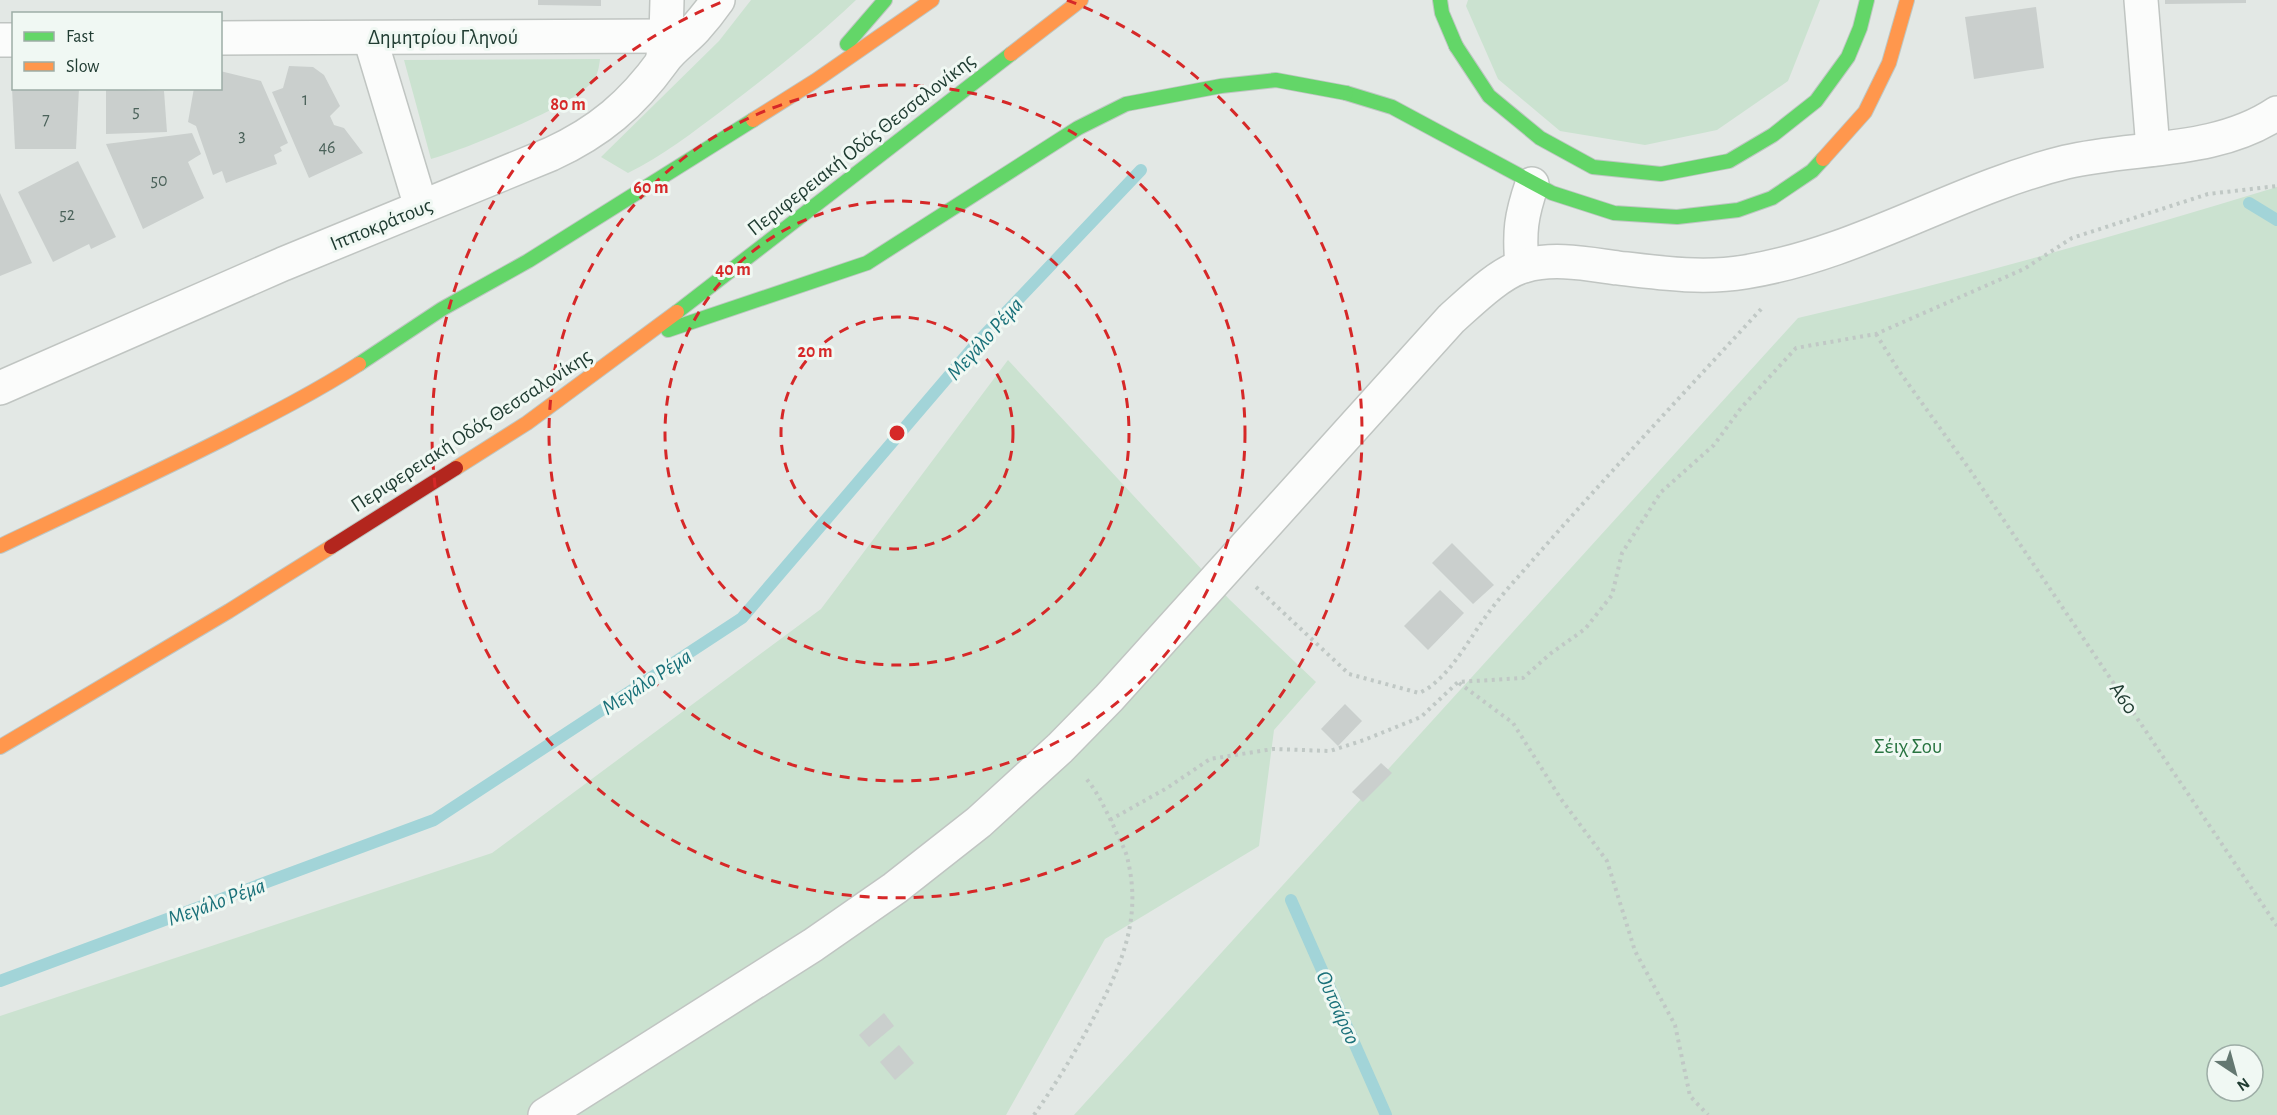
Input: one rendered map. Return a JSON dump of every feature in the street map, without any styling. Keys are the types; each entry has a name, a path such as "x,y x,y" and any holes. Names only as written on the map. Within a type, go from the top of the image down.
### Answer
{"main road":[{"path":"815,81 885,0"},
{"path":"0,546 165,468 254,423 339,376 442,309 528,261 815,81 932,0"},
{"name":"Περιφερειακή Οδός Θεσσαλονίκης","path":"0,747 229,611 517,429 644,338 1081,0"},
{"path":"1440,0 1442,13 1456,45 1489,96 1540,138 1593,167 1661,174 1730,161 1773,135 1816,101 1848,57 1860,28 1867,0"},
{"path":"644,338 810,284 867,262 1078,128 1126,104 1221,86 1276,80 1346,93 1392,107 1532,184 1552,193 1614,213 1677,217 1738,210 1772,198 1812,171 1865,112 1889,63 1907,0"}],"street":[{"path":"665,49 667,0"},
{"name":"Ιπποκράτους","path":"0,388 283,264 551,154 586,137 618,113 657,72 665,49 696,27 718,0"},
{"path":"2141,0 2153,149"},
{"path":"370,38 421,207"},
{"name":"Δημητρίου Γληνού","path":"222,39 370,38 665,49"},
{"path":"545,1115 813,945 895,888 979,822 1060,748 1109,698 1451,319 1484,289 1522,266 1554,262 1693,276 1741,273 1782,266 1833,249 2026,174 2068,162 2209,140 2243,130 2277,113"},
{"path":"1522,266 1520,241 1522,214 1532,184"}],"path":[{"path":"1110,820 1167,788 1210,759 1273,749 1330,751 1421,717 1458,682 1522,678 1585,629 1612,595 1622,553 1661,492 1714,445 1741,408 1796,348 1876,334 2025,269 2072,238 2208,194 2277,186"},
{"path":"1231,564 1349,674 1419,693 1427,690 1442,676 1510,586 1596,488 1767,303 1782,266"},
{"name":"Α60","path":"1876,334 2277,926"},
{"path":"1458,682 1513,723 1561,799 1607,861 1635,951 1675,1025 1690,1096 1708,1115"},
{"path":"1034,1115 1072,1057 1118,973 1127,944 1132,890 1128,859 1096,790 1060,748"}],"green space":[{"path":"751,0 856,0 758,83 653,159 628,173 601,157 719,41"},
{"path":"1468,0 1820,0 1788,81 1717,130 1645,145 1560,131 1498,79 1466,6"},
{"path":"600,59 593,81 564,102 518,126 431,159 404,60"},
{"name":"Σέιχ Σου","path":"2277,187 2277,1115 1074,1115 1798,318 1979,273"},
{"path":"1008,360 1230,600 1316,682 1274,730 1259,846 1105,939 1006,1115 0,1115 0,1016 492,853 821,609"}],"building":[{"path":"538,0 601,0 601,6 538,5"},
{"path":"2165,0 2246,0 2246,3 2165,4"},
{"path":"2036,7 2044,68 1974,79 1965,17"},
{"path":"289,66 313,67 324,75 340,106 330,116 334,125 344,128 363,153 309,178 272,92 283,88"},
{"path":"222,71 261,81 288,143 280,147 282,151 274,155 277,164 226,183 222,171 213,175 196,126 188,122 194,90 222,90"},
{"path":"12,90 79,90 76,149 15,149"},
{"path":"106,90 164,91 167,132 106,134"},
{"path":"192,133 201,154 188,162 204,198 143,229 106,144"},
{"path":"78,161 116,237 91,249 89,244 53,262 18,192"},
{"path":"0,193 32,263 0,276"},
{"path":"1452,543 1494,585 1473,604 1432,563"},
{"path":"1440,590 1464,613 1428,650 1404,626"},
{"path":"1345,704 1362,721 1338,746 1321,729"},
{"path":"1381,763 1392,773 1363,802 1352,792"},
{"path":"884,1013 894,1026 869,1047 859,1035"},
{"path":"899,1045 914,1063 895,1080 880,1062"}],"waterway":[{"name":"Μεγάλο Ρέμα","path":"0,981 434,820 742,618 977,343 1141,170"},
{"path":"2249,203 2277,220"},
{"name":"Ουτσάρσο","path":"1291,900 1386,1115"}],"traffic: fast":[{"path":"847,44 885,0"},
{"path":"1440,0 1442,13 1456,46"},
{"path":"1456,46 1489,96 1540,138 1593,167 1661,174 1729,161 1773,135 1816,101 1848,57 1860,28 1867,0"},
{"path":"677,312 1011,54"},
{"path":"668,330 867,263 1078,128 1126,104 1221,86 1276,80 1346,93"},
{"path":"1346,93 1392,107 1552,193 1614,213 1677,217 1738,210 1772,198 1812,171 1823,159"},
{"path":"359,364 442,309 528,261 753,120"}],"traffic: slow":[{"path":"753,120 815,81 932,0"},
{"path":"1011,54 1081,0"},
{"path":"1823,159 1865,112 1889,63 1907,0"},
{"path":"456,468 527,423 677,312"},
{"path":"0,546 227,437 311,393 359,364"},
{"path":"0,747 229,611 331,547"}],"traffic: jam":[{"path":"331,547 456,468"}]}
